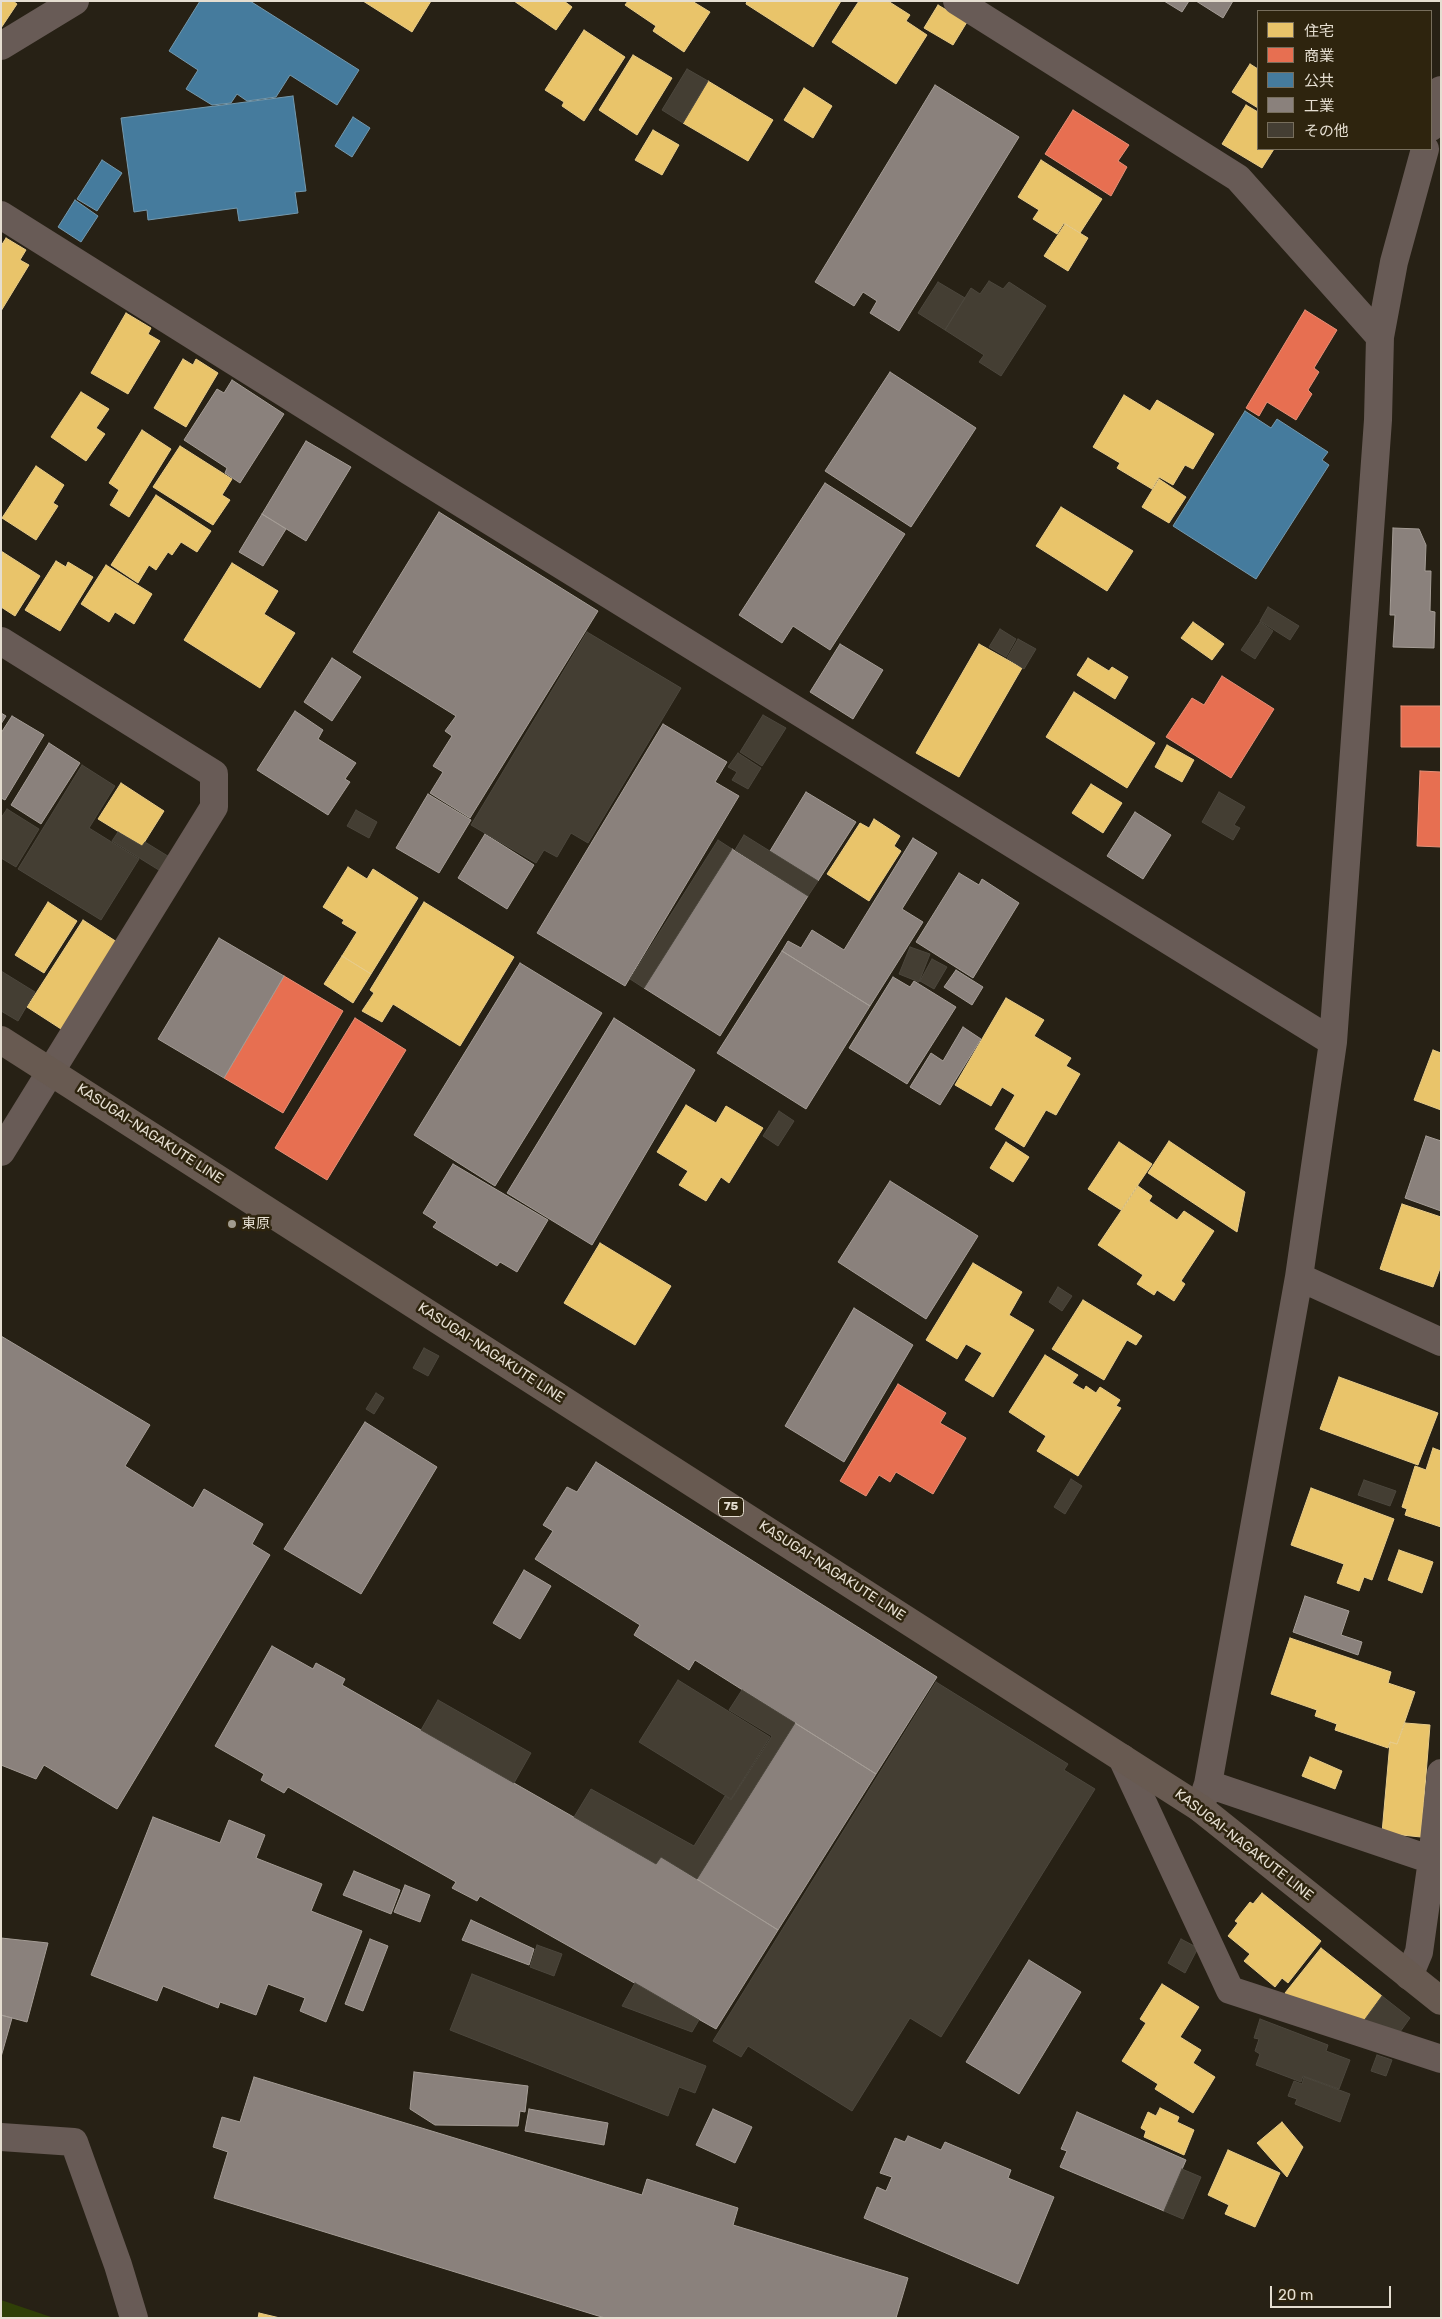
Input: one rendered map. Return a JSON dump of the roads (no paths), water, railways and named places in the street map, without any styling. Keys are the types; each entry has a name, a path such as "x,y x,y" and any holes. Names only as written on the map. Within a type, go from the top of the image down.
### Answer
{"main road":[{"name":"KASUGAI-NAGAKUTE LINE","path":"1,1040 1122,1758 1204,1796 1409,1976 1441,2001"}],"street":[{"path":"1,46 76,1"},
{"path":"957,1 1238,178 1380,336"},
{"path":"1432,123 1441,90"},
{"path":"1425,150 1394,262 1380,336 1377,430 1333,1042 1299,1277 1204,1796 1432,1860"},
{"path":"1,215 409,471 1333,1042"},
{"path":"1,642 214,774 214,807 1,1152"},
{"path":"1299,1277 1441,1342"},
{"path":"1122,1758 1230,1990 1441,2059"},
{"path":"1409,1976 1419,1952 1432,1860 1441,1773"},
{"path":"1,2136 74,2142 118,2265 134,2318"}],"place":[{"name":"東原","path":"232,1224"}]}
